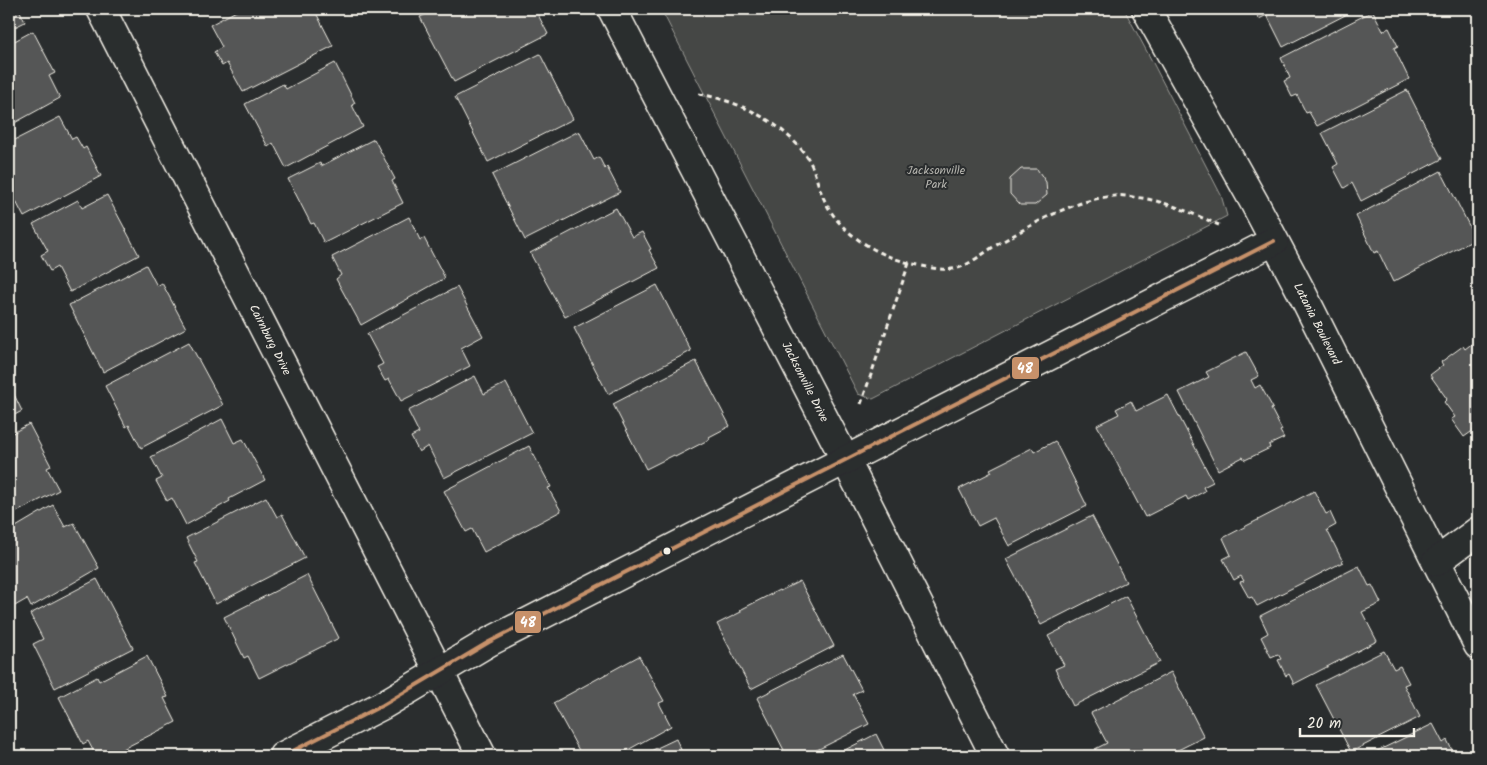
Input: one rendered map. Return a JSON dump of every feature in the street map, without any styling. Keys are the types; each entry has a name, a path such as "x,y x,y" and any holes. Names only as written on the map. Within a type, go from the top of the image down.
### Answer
{"street":[{"name":"Cairnburg Drive","path":"101,9 482,756"},
{"name":"Jacksonville Drive","path":"612,9 845,460 995,756"},
{"name":"Latania Boulevard","path":"1146,9 1254,202 1303,295 1478,645"},
{"path":"283,756 383,705 489,642 1274,241"},
{"path":"1436,562 1478,531"}],"path":[{"path":"699,94 732,102 778,128 806,155 824,200 846,229 860,241 885,255 909,263 938,269 958,268 1011,237 1070,207 1093,199 1116,195 1166,203 1219,225"},
{"path":"861,404 909,263"}],"green space":[{"name":"Jacksonville Park","path":"661,9 1124,9 1221,195 1227,216 873,399 858,394"}],"building":[{"path":"9,9 19,9 25,22 9,30"},
{"path":"240,9 314,9 333,46 243,92 227,63 222,66 214,52 222,47 210,25"},
{"path":"437,9 535,9 548,34 454,82 420,17"},
{"path":"1254,9 1357,9 1283,47 1267,15 1259,19"},
{"path":"1373,11 1383,31 1389,28 1398,46 1394,48 1409,79 1317,126 1309,112 1306,113 1297,95 1292,97 1284,81 1290,78 1281,58"},
{"path":"33,31 55,73 49,76 60,98 9,126 9,44"},
{"path":"540,54 573,119 488,162 455,97"},
{"path":"335,63 355,103 352,105 363,127 286,168 273,143 268,147 245,104 283,84 286,89"},
{"path":"1407,90 1442,159 1361,201 1352,183 1344,188 1333,167 1338,164 1322,133"},
{"path":"60,117 72,139 76,137 83,149 86,147 101,176 24,217 9,191 9,143"},
{"path":"579,131 594,160 599,157 605,169 607,167 620,192 525,240 492,175"},
{"path":"374,139 395,179 392,181 403,203 324,243 314,223 311,224 288,179 320,163 321,166"},
{"path":"1021,169 1037,169 1046,182 1047,195 1035,205 1020,205 1010,194 1010,179"},
{"path":"1441,171 1476,239 1393,282 1378,251 1374,253 1356,216"},
{"path":"107,195 139,255 70,292 57,267 50,271 41,255 48,251 33,224 78,200 82,208"},
{"path":"616,208 632,237 642,232 659,268 565,317 530,253"},
{"path":"409,217 420,240 424,238 445,278 361,325 336,279 341,275 332,257"},
{"path":"146,265 157,286 162,283 186,328 103,372 69,305"},
{"path":"657,285 691,351 608,394 574,328"},
{"path":"457,287 483,336 461,348 470,366 401,401 389,379 385,381 377,367 383,364 367,334"},
{"path":"1478,339 1478,435 1474,430 1464,437 1451,419 1455,417 1444,402 1447,399 1430,375 1443,365 1441,362 1463,346 1465,349"},
{"path":"189,342 223,405 141,448 129,425 126,427 105,386"},
{"path":"1246,352 1259,376 1251,380 1255,388 1260,385 1273,408 1271,409 1284,438 1269,445 1270,448 1245,460 1243,457 1218,470 1179,392 1209,377 1206,372"},
{"path":"696,361 730,426 709,437 710,439 675,457 674,455 646,469 613,404"},
{"path":"475,376 484,394 506,383 532,433 444,478 428,446 419,452 411,437 419,433 408,411"},
{"path":"9,384 22,411 9,418"},
{"path":"1168,395 1213,482 1203,487 1205,491 1188,500 1186,496 1145,517 1097,425 1119,414 1116,409 1131,401 1136,411"},
{"path":"222,419 234,443 243,439 265,480 186,525 172,498 167,501 156,481 162,478 151,457"},
{"path":"29,424 51,466 47,468 59,490 9,516 9,435"},
{"path":"1055,441 1087,506 1009,546 994,518 978,526 959,489 992,472 990,469 1032,448 1034,452"},
{"path":"529,446 551,487 548,488 561,511 484,552 472,529 466,532 444,491"},
{"path":"1314,491 1326,514 1330,512 1336,525 1327,530 1343,562 1257,606 1252,597 1249,598 1240,582 1244,581 1241,576 1234,580 1223,559 1231,555 1223,538"},
{"path":"266,497 277,517 282,514 305,558 216,604 195,563 198,562 186,538"},
{"path":"53,505 65,527 74,523 99,568 31,607 27,599 13,607 9,600 9,531"},
{"path":"1092,516 1126,582 1041,625 1006,559"},
{"path":"1359,566 1369,586 1372,585 1381,603 1362,612 1377,641 1294,684 1289,674 1286,676 1278,660 1281,659 1278,654 1271,657 1261,637 1268,633 1260,616"},
{"path":"307,575 339,638 259,678 248,656 244,658 224,617"},
{"path":"97,579 133,648 55,688 33,644 43,639 30,614"},
{"path":"800,581 834,646 751,689 717,624 741,612 740,610"},
{"path":"1126,596 1160,662 1073,706 1055,669 1064,665 1048,636"},
{"path":"1384,651 1394,669 1400,666 1409,683 1404,685 1420,717 1351,752 1316,685"},
{"path":"843,654 862,690 853,694 869,724 805,756 787,756 757,698"},
{"path":"147,656 168,697 164,698 176,722 109,756 96,756 88,741 83,744 59,697 97,677 99,681"},
{"path":"639,656 664,701 659,703 671,726 617,756 582,756 553,703"},
{"path":"1171,672 1204,737 1166,756 1099,756 1095,749 1107,743 1091,713"},
{"path":"1433,724 1443,743 1447,740 1455,756 1367,756"},
{"path":"876,734 887,756 833,756"},
{"path":"676,739 684,756 640,756"},
{"path":"1209,749 1213,756 1194,756"}],"transit line":[{"name":"48","path":"283,756 383,705 489,642 1274,241"}]}
